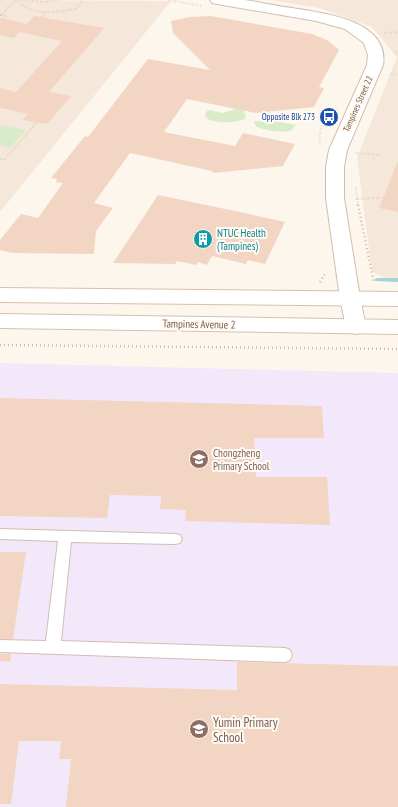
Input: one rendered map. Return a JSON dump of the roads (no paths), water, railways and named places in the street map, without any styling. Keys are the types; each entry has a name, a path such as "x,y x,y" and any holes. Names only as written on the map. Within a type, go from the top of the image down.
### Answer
{"street":[{"name":"Tampines Street 22","path":"218,0 334,21 356,30 370,40 376,53 375,65 329,150 335,167 335,198 350,298 356,327"},
{"path":"0,295 398,298"},
{"name":"Tampines Avenue 2","path":"0,321 398,327"}],"lane":[{"path":"0,534 175,538"},
{"path":"53,646 65,536"},
{"path":"0,646 53,646 285,654"}],"waterway":[{"path":"377,280 398,280"}],"place":[{"name":"Opposite Blk 273","path":"329,117"},
{"name":"NTUC Health (Tampines)","path":"203,239"},
{"name":"Chongzheng Primary School","path":"199,459"},
{"name":"Yumin Primary School","path":"199,729"}]}
